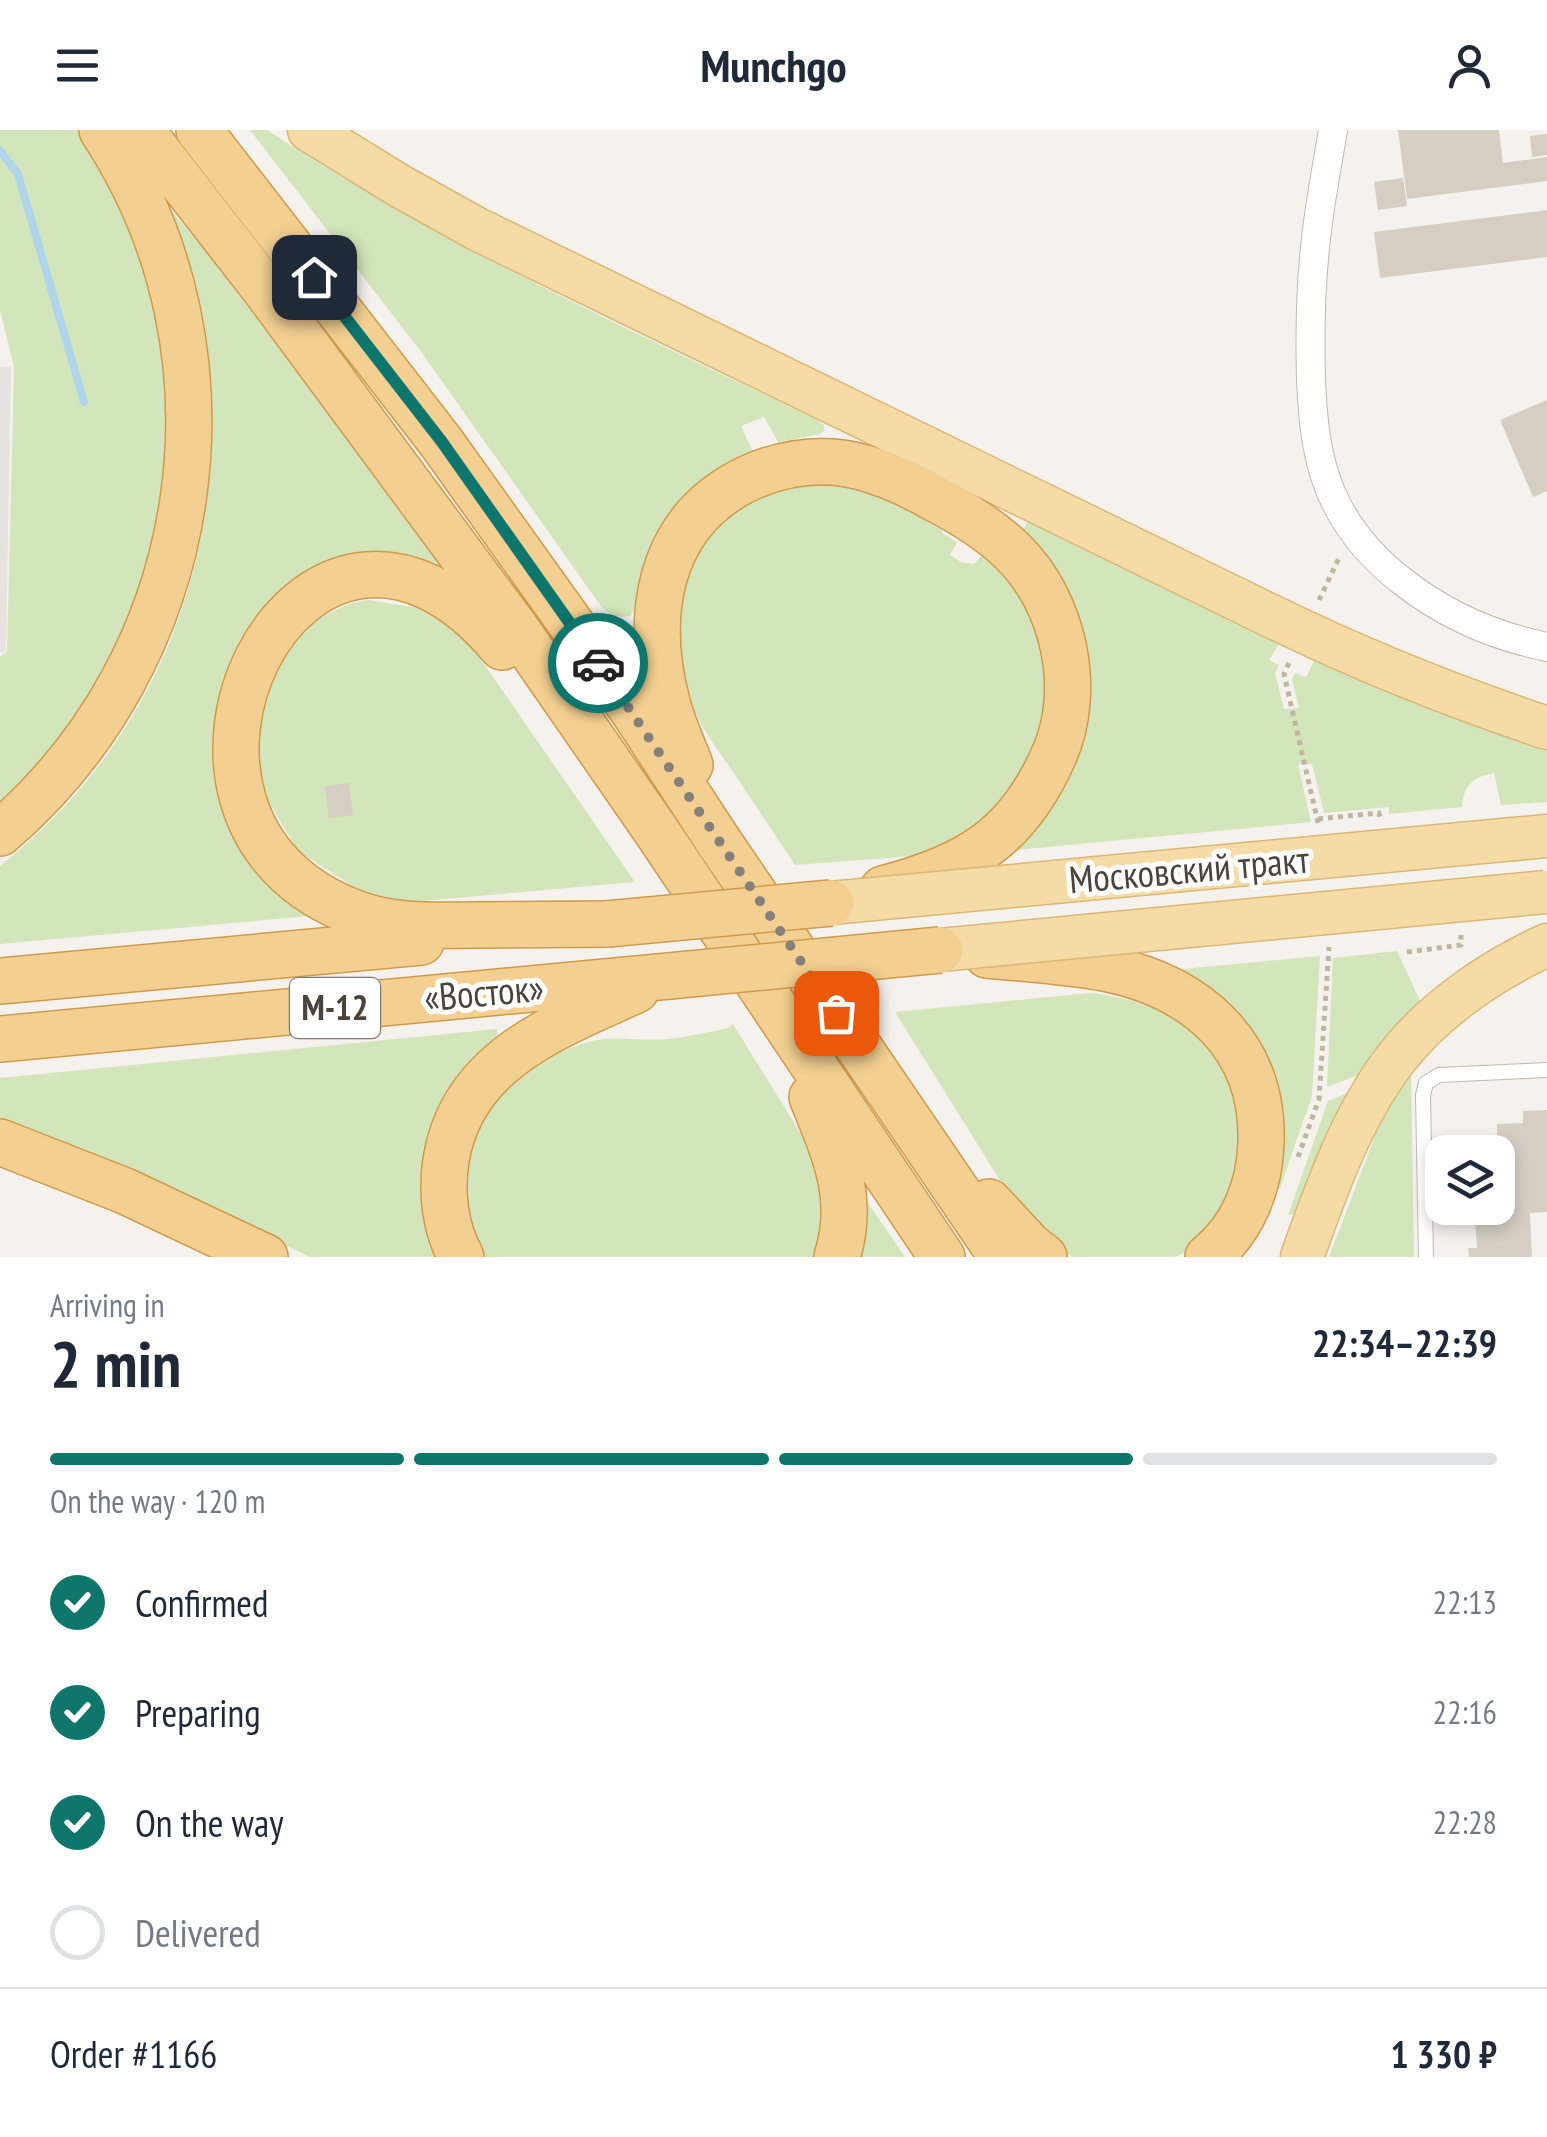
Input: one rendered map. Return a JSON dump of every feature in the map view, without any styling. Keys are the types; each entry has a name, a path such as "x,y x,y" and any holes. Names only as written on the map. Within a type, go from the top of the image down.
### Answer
{"highway":[{"path":"0,833 75,756 118,690 164,586 183,502 190,398 173,286 142,200 102,130"},
{"path":"141,130 264,288 506,614 942,1257"},
{"path":"199,130 442,442 634,712 1002,1257"},
{"path":"0,981 830,903 945,870 986,846 1034,795 1058,746 1065,721 1067,668 1060,637 1040,586 1026,566 1001,541 946,504 896,479 834,462 794,464 751,477 697,514 684,531 664,575 658,604 658,643 667,703 719,842"},
{"path":"607,924 421,925 358,914 311,890 276,858 262,839 242,796 236,754 238,716 248,676 263,647 284,618 318,591 352,578 386,576 428,586 450,598 492,634 657,832"},
{"name":"«Восток»","path":"0,1040 940,950 1088,965 1122,972 1181,995 1206,1013 1240,1052 1258,1098 1260,1158 1253,1190 1238,1223 1208,1257"},
{"path":"461,1257 448,1223 444,1172 457,1122 480,1084 510,1054 536,1038 670,976"},
{"path":"780,1016 840,1168 844,1222 836,1257"},
{"path":"898,1103 1044,1257"},
{"path":"0,1142 125,1191 265,1257"}],"main road":[{"path":"309,130 477,229 1286,624 1410,679 1547,728"},
{"name":"Московский тракт","path":"830,903 1531,837"},
{"name":"Московский тракт","path":"940,950 1546,892"},
{"path":"1302,1257 1357,1122 1395,1060 1456,1000 1547,945"}],"street":[{"path":"1333,130 1314,256 1310,327 1313,413 1321,463 1343,540 1372,556 1446,612 1491,632 1547,647"}],"lane":[{"path":"1426,1257 1426,1083 1439,1075 1547,1070"}],"path":[{"path":"1314,610 1339,558 1343,540"},
{"path":"1406,952 1461,945 1460,935"}],"green space":[{"path":"0,130 79,130 102,166 125,210 156,316 169,412 166,468 151,562 91,702 0,814 0,656 7,652 14,367 0,310"},
{"path":"250,130 267,130 467,248 815,419 824,425 824,431 778,442 764,417 741,426 754,454 715,473 682,497 649,548 630,616 611,615 422,353"},
{"path":"170,209 449,574 389,556 355,557 321,568 280,596 257,620 238,648 225,678 214,743 223,809 236,840 259,873 310,916 0,944 0,866 56,815 104,759 143,697 174,632 195,563 208,491 212,417 202,316"},
{"path":"828,483 874,495 942,530 957,542 950,555 961,562 974,564 984,553 994,562 1028,606 1047,670 1045,716 1025,773 983,822 947,844 914,856 795,865 693,707 682,670 679,623 691,564 723,522 744,506 770,495"},
{"path":"1029,520 1280,642 1269,660 1279,665 1275,673 1284,709 1299,708 1292,679 1295,673 1306,677 1315,659 1385,691 1547,750 1547,802 1501,805 1494,773 1471,783 1462,807 1389,814 1389,807 1324,813 1312,764 1298,764 1311,822 1015,850 1062,790 1081,744 1021,533"},
{"path":"369,600 430,610 473,648 635,882 411,902 368,896 298,851 263,792 257,732 270,676 307,624 351,603"},
{"path":"1397,951 1421,1003 1361,1074 1327,1087 1333,958"},
{"path":"1320,956 1312,1096 1276,1191 1183,969"},
{"path":"1090,993 1122,998 1179,1022 1219,1062 1232,1088 1238,1118 1238,1151 1230,1192 1216,1220 1189,1249 1174,1257 1074,1257 1026,1222 895,1012"},
{"path":"733,1024 812,1152 825,1184 820,1257 484,1257 466,1206 466,1165 476,1132 504,1088 533,1065 592,1041 676,1038"},
{"path":"497,1029 497,1039 454,1084 429,1138 423,1196 434,1257 310,1257 127,1169 0,1119 0,1078"},
{"path":"1411,1069 1414,1257 1329,1257 1374,1139 1374,1130"},
{"path":"1350,1092 1298,1214 1288,1215 1328,1101"},
{"path":"868,1203 905,1257 858,1257"}],"shaded area":[{"path":"0,367 11,367 6,652 0,652"}],"building":[{"path":"1398,130 1499,130 1503,163 1547,157 1547,181 1407,199"},
{"path":"1547,134 1547,155 1532,157 1530,136"},
{"path":"1403,178 1407,206 1378,210 1374,182"},
{"path":"1547,210 1547,257 1380,278 1374,232"},
{"path":"1547,400 1547,491 1533,497 1500,420"},
{"path":"349,783 353,815 329,818 325,786"},
{"path":"1547,1110 1547,1212 1530,1213 1532,1257 1469,1257 1468,1248 1477,1248 1475,1225 1515,1225 1515,1135 1497,1135 1497,1124 1523,1123 1523,1111"}],"waterway":[{"path":"0,151 18,174 84,402"}],"way so far":[{"path":"598,663 836,1013"}],"route":[{"path":"314,277 442,442 598,663"}]}
